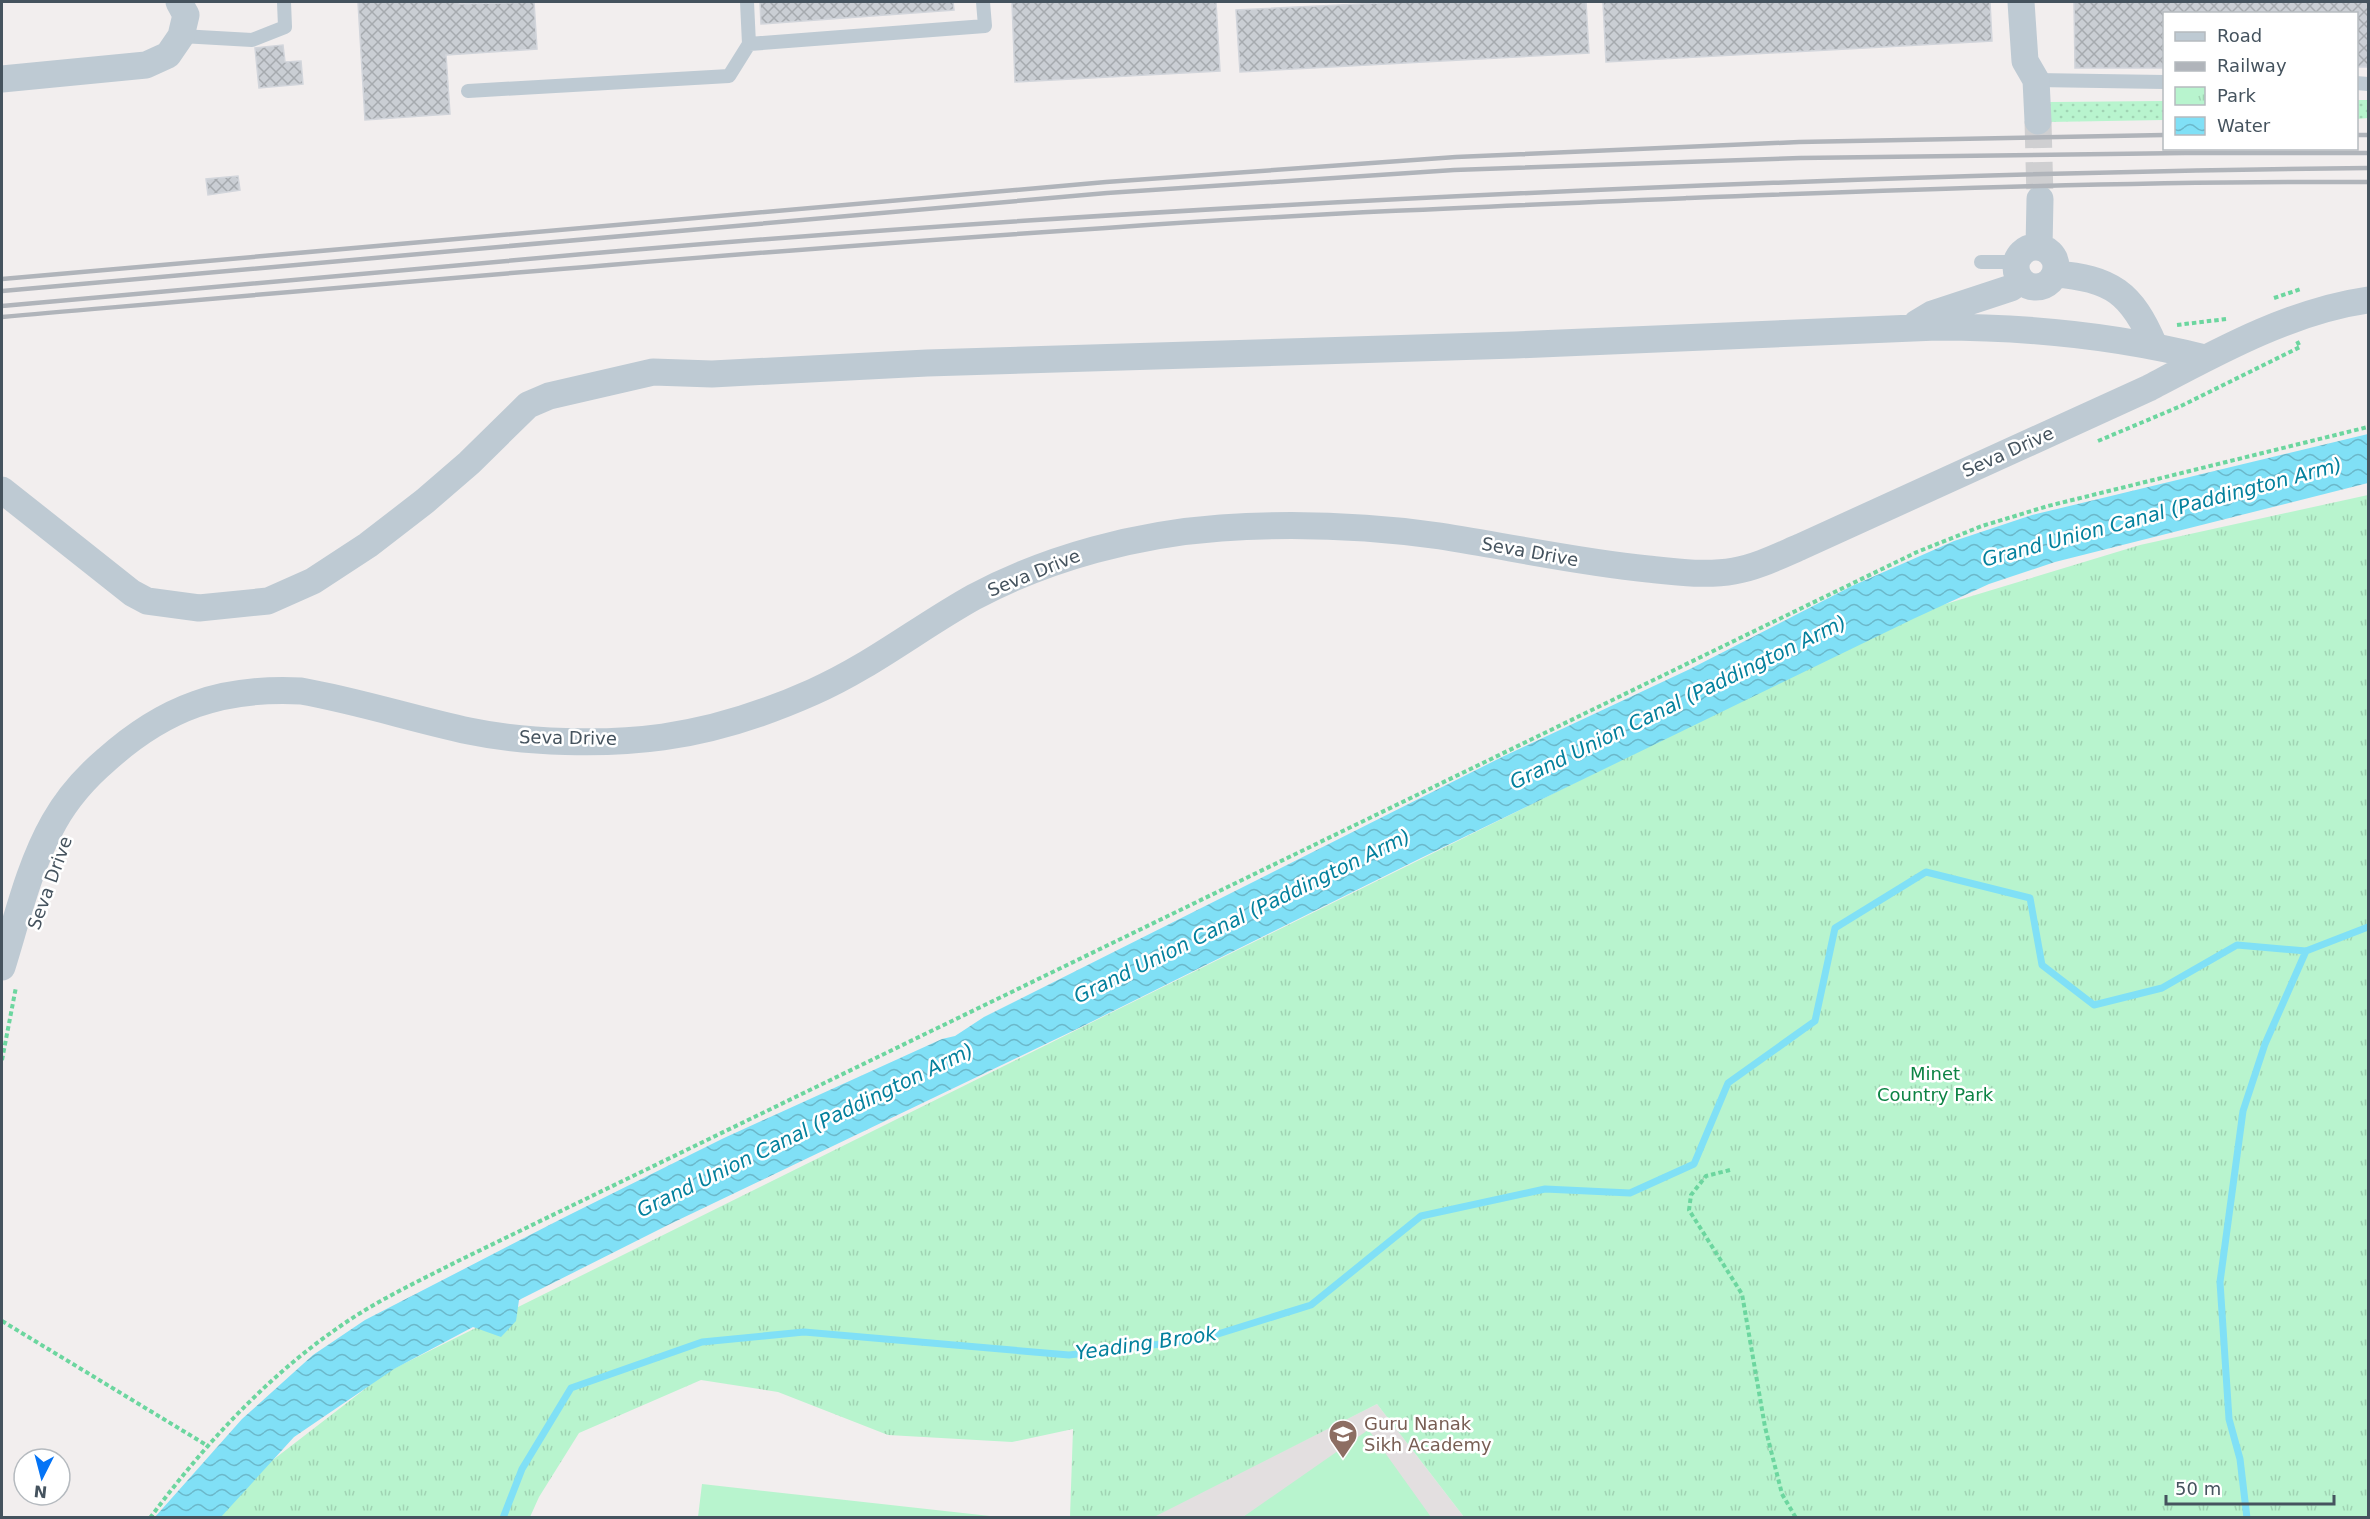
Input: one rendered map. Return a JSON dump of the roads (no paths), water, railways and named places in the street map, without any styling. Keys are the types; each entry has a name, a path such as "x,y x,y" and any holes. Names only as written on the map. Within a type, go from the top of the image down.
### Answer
{"street":[{"path":"2,79 146,64 168,55 182,36 186,15 179,2"},
{"path":"2020,2 2025,61 2036,80 2038,121"},
{"path":"2039,247 2040,199"},
{"path":"1906,329 1932,314 2002,291 2019,271 2019,256 2028,249 2039,247 2051,254 2057,267 2047,284 2041,287 2034,287 2019,271"},
{"path":"2055,273 2100,281 2119,292 2134,307 2146,325 2154,345"},
{"name":"Seva Drive","path":"9,975 37,857 66,801 83,780 122,746 165,716 203,700 235,693 301,691 470,731 515,738 604,741 663,737 726,723 814,692 976,596 1066,558 1128,541 1223,528 1306,526 1376,529 1442,537 1626,567 1704,573 1731,572 1791,551 2149,388 2205,358 2315,311 2368,300"},
{"path":"2,490 132,593 147,601 199,608 235,606 268,601 313,581 368,545 443,486 528,405 549,396 653,372 712,374 927,363 1515,345 1992,327 2154,345 2205,358"}],"lane":[{"path":"182,36 252,40 285,27 284,2"},
{"path":"468,91 729,76 749,44 747,2"},
{"path":"749,44 985,26 983,2"},
{"path":"2036,80 2163,81"},
{"path":"1982,262 2019,271"}],"water":[{"name":"Grand Union Canal (Paddington Arm)","path":"2368,434 2368,483 2055,562 1989,584 1913,619 1421,858 1081,1027 670,1224 519,1300 516,1321 501,1337 473,1327 394,1369 294,1437 221,1517 155,1517 242,1419 313,1355 365,1320 724,1138 942,1039 955,1036 984,1017 1502,757 1690,669 1852,586 1954,541 2032,515"}],"waterway":[{"name":"Yeading Brook","path":"503,1518 522,1469 571,1388 702,1342 804,1332 1069,1355 1202,1339 1311,1305 1421,1216 1545,1189 1630,1193 1694,1164 1728,1083 1815,1021 1835,928 1926,872 2030,898 2042,965 2094,1005 2162,988 2237,945 2306,951 2368,927"},
{"path":"2247,1518 2240,1459 2229,1419 2220,1282 2243,1111 2265,1044 2306,951"}],"tunnel":[{"path":"2038,121 2040,199"}],"railway":[{"path":"2,279 1106,182 1456,157 1799,142 2163,135"},
{"path":"2358,135 2368,135"},
{"path":"2,291 1107,193 1454,170 1800,158 2368,153"},
{"path":"2,306 883,230 1263,206 1824,181 2368,168"},
{"path":"2,317 692,258 1252,219 1543,204 1944,189 2114,184 2368,182"}],"place":[{"name":"Guru Nanak Sikh Academy","path":"1343,1460"}],"park label":[{"name":"Minet Country Park","path":"1935,1084"}]}
